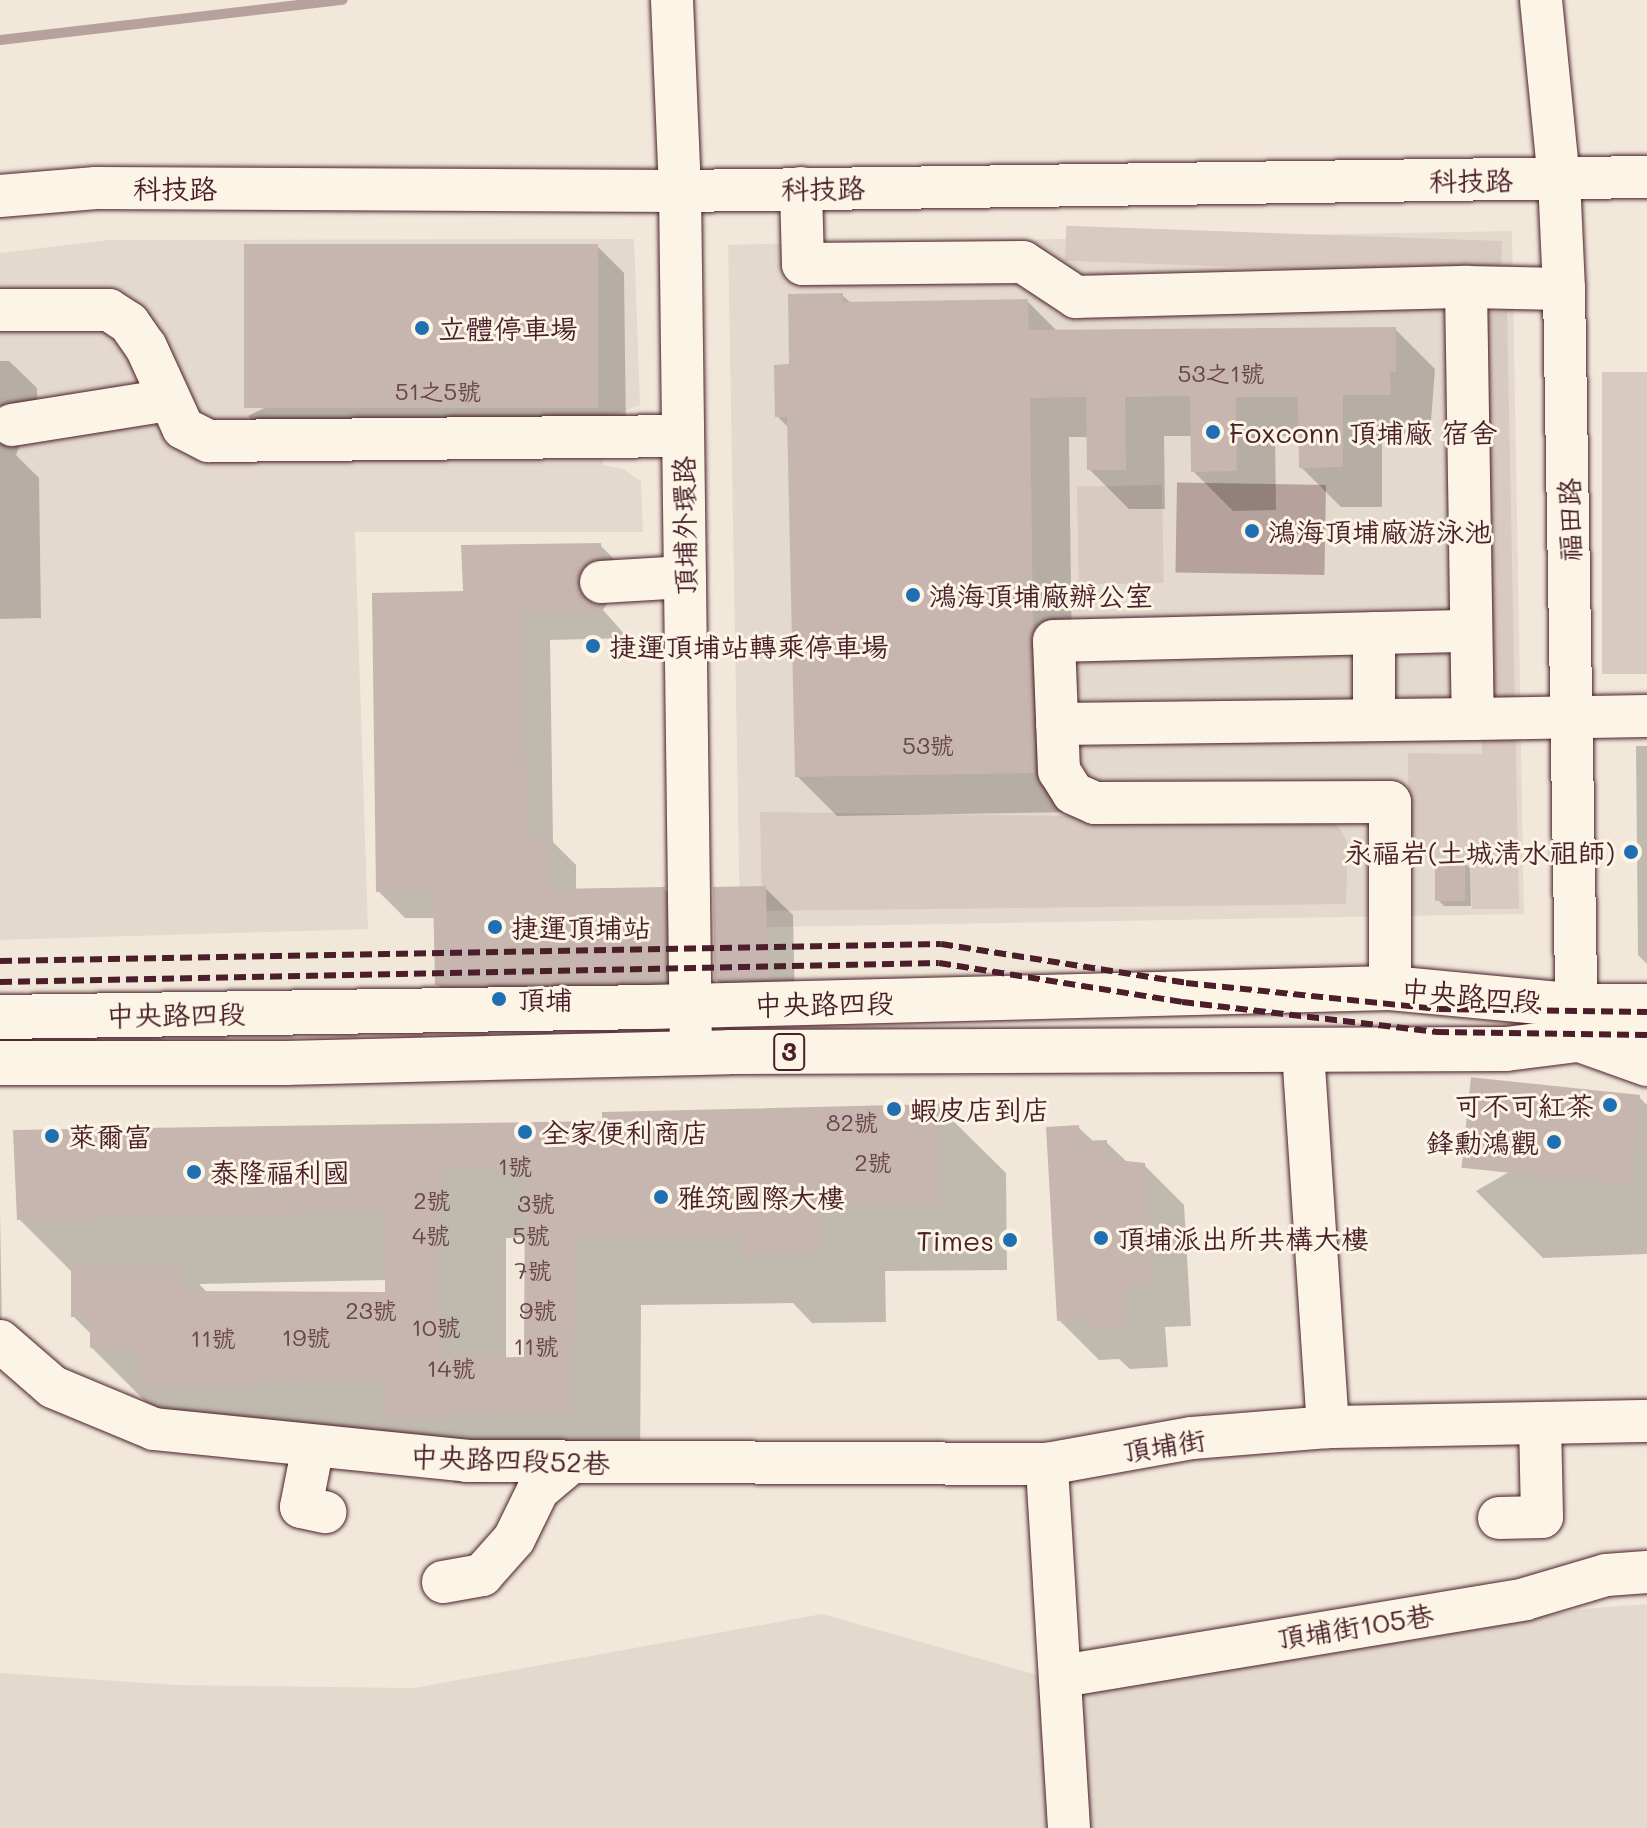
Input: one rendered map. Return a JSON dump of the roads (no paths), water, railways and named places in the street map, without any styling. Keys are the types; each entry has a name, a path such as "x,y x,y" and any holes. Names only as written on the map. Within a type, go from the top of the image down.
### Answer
{"main road":[{"name":"中央路四段","path":"0,1017 689,1007 1390,988 1578,1023 1647,1042"},
{"name":"中央路四段","path":"0,1063 301,1062 691,1053 1506,1049 1578,1023 1647,1006"}],"street":[{"name":"頂埔外環路","path":"672,0 680,191 691,1053"},
{"name":"福田路","path":"1541,0 1559,179 1564,289 1578,1023"},
{"name":"科技路","path":"0,196 96,188 680,191 1647,177"},
{"path":"801,188 803,264 1023,262 1076,297 1466,287 1564,289"},
{"path":"1466,287 1473,719"},
{"path":"0,310 109,310 129,323 146,347 183,428 209,441 270,428 683,436"},
{"path":"12,425 168,400"},
{"path":"601,582 685,577"},
{"path":"1390,988 1390,802 1095,803 1073,793 1059,771 1054,641 1470,631"},
{"path":"1374,633 1374,720"},
{"path":"1057,724 1647,716"},
{"path":"1578,1023 1647,1065"},
{"path":"1303,1051 1328,1427"},
{"name":"中央路四段52巷","path":"0,1341 53,1387 154,1429 467,1461 1047,1464"},
{"name":"頂埔街","path":"1047,1464 1192,1438 1328,1427 1647,1421"},
{"path":"1499,1518 1542,1517 1540,1423"},
{"path":"313,1446 301,1507 325,1512"},
{"path":"443,1582 482,1575 514,1539 538,1490 570,1463"},
{"path":"1047,1464 1069,1828"},
{"name":"頂埔街105巷","path":"1062,1676 1525,1599 1606,1575 1647,1572"}],"waterway":[{"path":"0,40 343,0"}],"railway":[{"path":"0,961 941,944 1186,983 1439,1009 1647,1012"},
{"path":"0,982 939,963 1182,1002 1437,1032 1647,1035"}],"place":[{"name":"立體停車場","path":"422,328"},
{"name":"Foxconn 頂埔廠 宿舍","path":"1213,432"},
{"name":"鴻海頂埔廠游泳池","path":"1252,531"},
{"name":"鴻海頂埔廠辦公室","path":"913,595"},
{"name":"捷運頂埔站轉乘停車場","path":"593,646"},
{"name":"永福岩(土城清水祖師)","path":"1631,852"},
{"name":"捷運頂埔站","path":"495,927"},
{"name":"頂埔","path":"499,999"},
{"name":"可不可紅茶","path":"1610,1105"},
{"name":"蝦皮店到店","path":"894,1109"},
{"name":"全家便利商店","path":"525,1132"},
{"name":"萊爾富","path":"52,1136"},
{"name":"鋒勳鴻觀","path":"1554,1142"},
{"name":"泰隆福利國","path":"194,1172"},
{"name":"雅筑國際大樓","path":"661,1197"},
{"name":"頂埔派出所共構大樓","path":"1101,1238"},
{"name":"Times","path":"1010,1240"}]}
